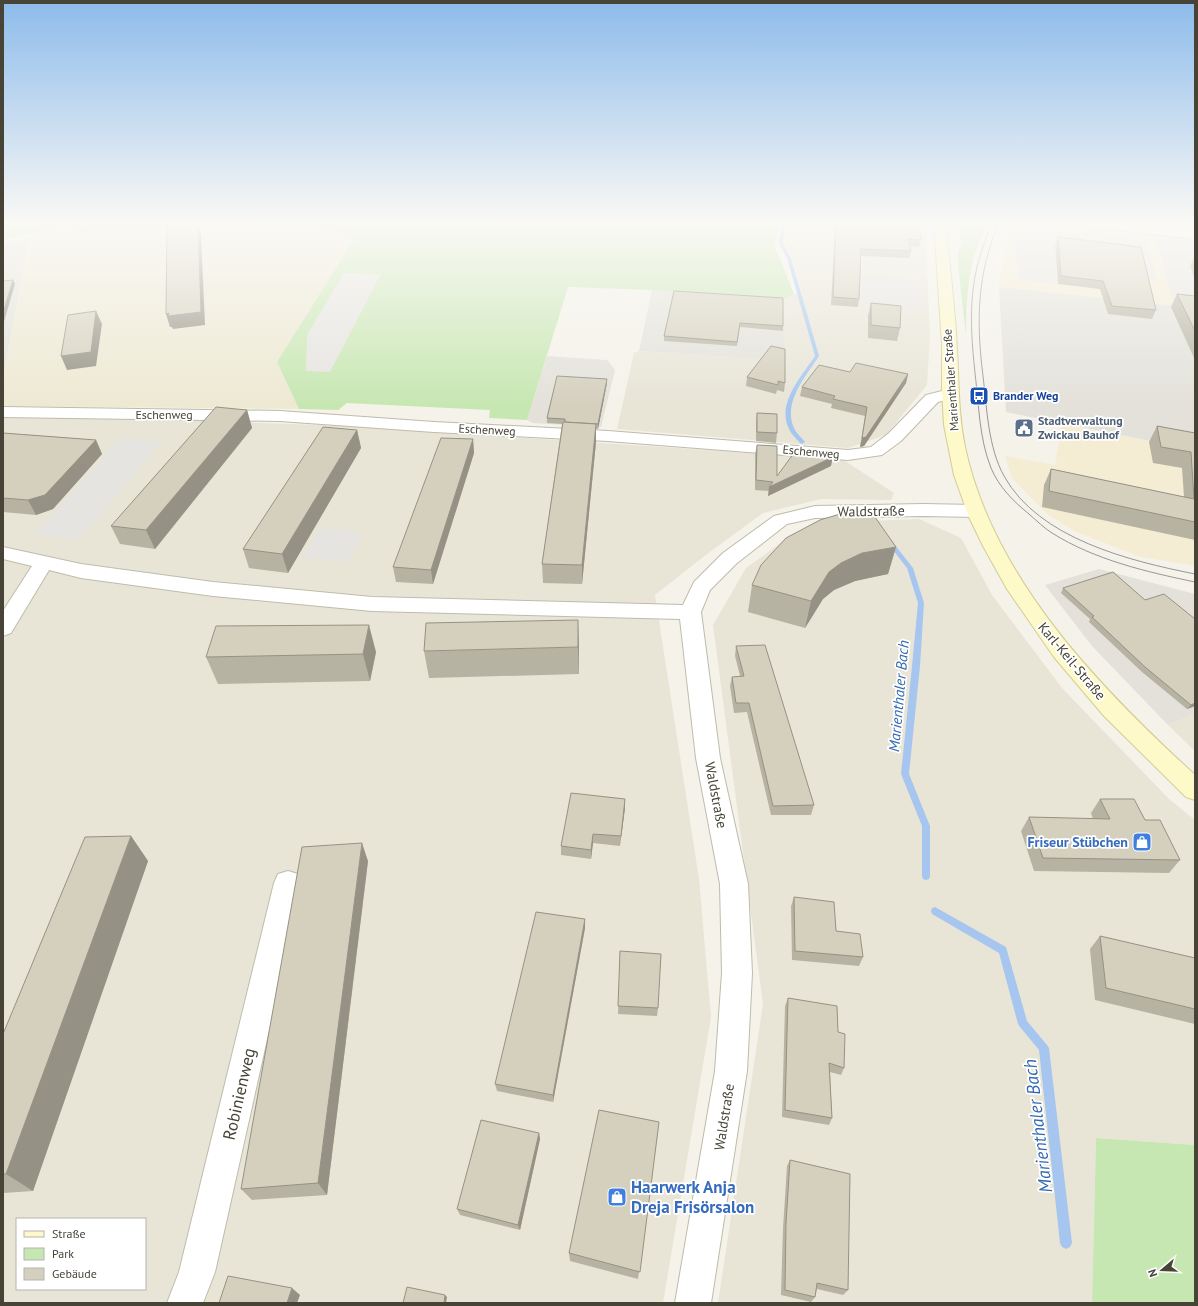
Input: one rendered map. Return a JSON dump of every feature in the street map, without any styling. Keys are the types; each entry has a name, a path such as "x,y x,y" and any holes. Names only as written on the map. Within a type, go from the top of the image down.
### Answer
{"main road":[{"name":"Marienthaler Straße","path":"945,283 950,357 950,394 955,436 963,476 976,511"},
{"name":"Karl-Keil-Straße","path":"976,511 1007,573 1028,606 1053,640 1082,676 1116,713 1195,790"}],"street":[{"name":"Eschenweg","path":"3,412 280,416 442,428 608,436 848,455 876,451 895,437 932,398 950,394"},
{"name":"Waldstraße","path":"693,1303 731,1070 737,973 734,884 708,758 690,612 701,587 730,558 781,520 815,512 923,510 976,511"},
{"path":"3,553 81,571 213,589 372,604 690,612"},
{"path":"3,628 44,563"},
{"name":"Robinienweg","path":"185,1303 197,1272 288,883"}],"shaded area":[{"path":"3,283 21,283 3,376"},
{"path":"22,283 329,283 277,362 299,409 3,406 3,376"},
{"path":"338,283 376,283 330,372 306,371 307,335"},
{"path":"799,283 928,283 930,335 927,385 886,435 848,448 617,429 634,353 639,351 785,361 784,299 794,294 802,294"},
{"path":"862,283 918,283 924,312 862,305"},
{"path":"1000,283 1195,283 1195,308 999,287"},
{"path":"1168,283 1195,283 1195,304 1173,301"},
{"path":"999,287 1195,308 1195,450 1006,412"},
{"path":"652,290 784,299 785,361 639,351"},
{"path":"547,356 607,360 615,370 601,427 533,423 527,420"},
{"path":"59,416 347,426 842,459 894,493 891,500 821,499 763,513 707,554 655,595 699,879 711,1017 663,1303 3,1303 3,417"},
{"path":"1062,424 1195,450 1195,566 1138,556 1074,531 1046,513 1012,478 1005,456 1055,465"},
{"path":"119,439 162,440 81,539 35,535"},
{"path":"919,519 961,538 992,595 1062,688 1169,799 1195,820 1195,1145 1096,1138 1092,1303 718,1303 763,1004 713,625 746,568 782,542 842,522"},
{"path":"320,528 363,533 347,562 303,557"},
{"path":"1099,569 1195,594 1195,714 1168,725 1092,646 1045,585"},
{"path":"1195,714 1195,751 1168,725"}],"green space":[{"path":"327,283 790,283 794,294 784,299 652,290 568,287 527,420 489,418 490,410 347,403 338,410 299,409 277,362"},
{"path":"960,283 969,283 966,335"},
{"path":"1096,1138 1195,1145 1195,1303 1092,1303"}],"building":[{"path":"3,283 12,283 3,313"},
{"path":"166,283 200,283 201,312 168,316 169,313 166,314"},
{"path":"834,283 860,283 859,299 833,297"},
{"path":"1104,283 1150,283 1156,310 1112,306"},
{"path":"674,291 783,298 783,326 740,323 737,342 664,336"},
{"path":"1177,294 1195,296 1195,331"},
{"path":"871,303 901,306 900,328 871,325"},
{"path":"96,311 91,352 61,356 68,315"},
{"path":"771,346 785,349 785,383 778,381 778,385 747,377"},
{"path":"856,363 908,374 866,437 862,438 867,407 833,399 835,396 802,387 819,365 850,372"},
{"path":"557,376 607,379 598,424 565,422 565,419 547,418"},
{"path":"216,407 247,410 146,530 111,526"},
{"path":"757,413 777,414 777,433 757,432"},
{"path":"563,422 596,424 582,565 542,564"},
{"path":"1157,426 1195,433 1195,522 1049,491 1051,469 1194,499 1191,452 1161,447"},
{"path":"323,427 357,430 282,554 243,549"},
{"path":"3,433 96,440 45,495 28,500 3,498"},
{"path":"441,438 473,439 431,570 393,567"},
{"path":"757,445 777,446 777,476 794,453 833,457 769,487 773,482 756,480"},
{"path":"870,510 896,547 862,553 841,563 829,572 811,601 752,585 761,565 786,538 820,520 840,514"},
{"path":"1113,572 1145,600 1164,594 1195,619 1195,703 1191,705 1145,667 1092,617 1094,616 1063,588"},
{"path":"578,620 578,647 424,651 426,623"},
{"path":"369,625 363,654 206,657 216,626"},
{"path":"765,645 814,805 773,806 749,703 736,703 732,677 744,676 736,646"},
{"path":"571,793 625,799 621,836 593,834 591,850 561,846"},
{"path":"1100,799 1134,799 1145,820 1160,820 1180,860 1043,858 1029,817 1110,819"},
{"path":"131,836 6,1174 3,1174 3,1034 85,837"},
{"path":"362,843 318,1183 241,1189 302,847"},
{"path":"794,897 834,902 836,931 860,934 863,957 795,951"},
{"path":"536,912 585,919 553,1095 495,1084"},
{"path":"1100,936 1195,958 1195,1009 1106,988"},
{"path":"620,951 661,954 658,1008 618,1006"},
{"path":"788,998 837,1006 838,1032 845,1034 844,1068 829,1063 832,1118 785,1110"},
{"path":"599,1110 659,1122 640,1272 569,1253"},
{"path":"481,1120 539,1133 518,1225 457,1209"},
{"path":"790,1160 850,1174 848,1290 817,1283 815,1297 785,1290 786,1223"},
{"path":"228,1276 292,1288 287,1303 219,1303"},
{"path":"407,1287 445,1295 444,1303 403,1303"}],"waterway":[{"name":"Marienthaler Bach","path":"796,283 817,356 794,391 788,411 788,421 792,430 802,442"},
{"name":"Marienthaler Bach","path":"889,541 910,568 921,603 905,774 926,826 926,876"},
{"name":"Marienthaler Bach","path":"935,911 1003,950 1023,1024 1044,1048 1066,1243"}],"tram line":[{"path":"974,283 971,314 980,421 987,457 994,475 1002,487 1017,504 1046,529 1086,551 1122,564 1195,582"},
{"path":"982,283 979,336 991,440 1004,476 1020,498 1039,516 1088,544 1143,562 1195,574"}],"place":[{"name":"Brander Weg","path":"979,396"},
{"name":"Stadtverwaltung Zwickau Bauhof","path":"1024,428"},
{"name":"Friseur Stübchen","path":"1142,842"},
{"name":"Haarwerk Anja Dreja Frisörsalon","path":"617,1197"}]}
